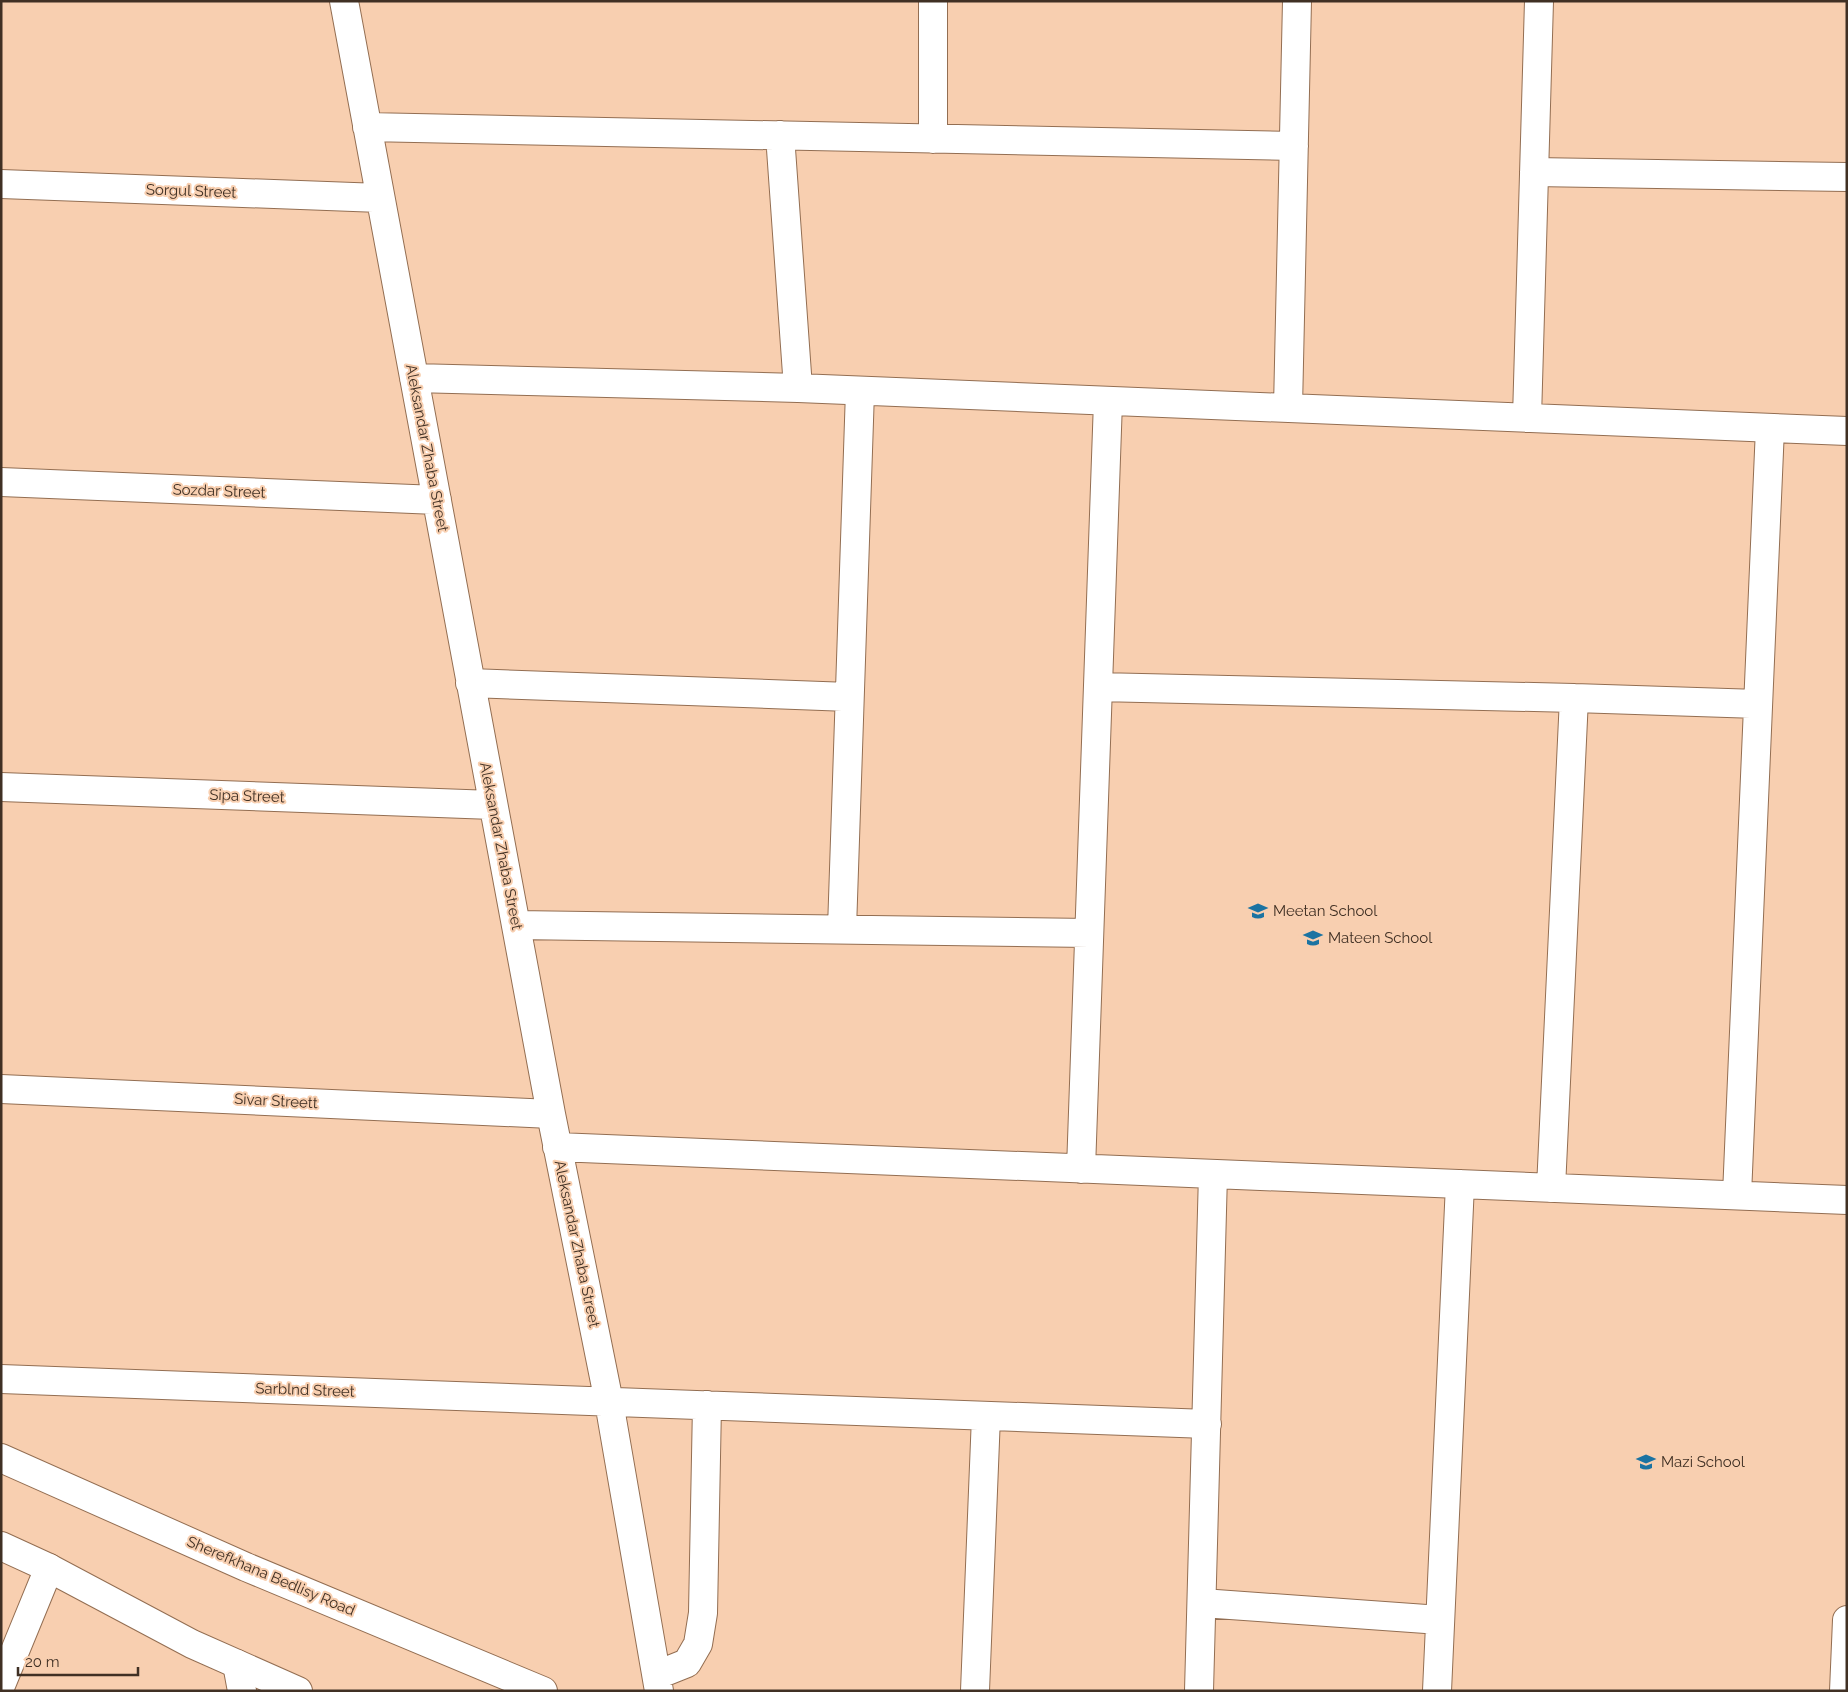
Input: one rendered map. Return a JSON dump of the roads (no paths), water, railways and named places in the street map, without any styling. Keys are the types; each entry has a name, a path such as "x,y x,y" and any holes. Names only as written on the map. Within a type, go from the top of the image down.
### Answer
{"street":[{"name":"Aleksandar Zhaba Street","path":"344,1 557,1148 609,1402 658,1683"},
{"path":"933,1 933,139"},
{"path":"1288,408 1297,1"},
{"path":"1527,418 1538,1"},
{"path":"367,128 1294,146"},
{"path":"780,135 798,388"},
{"path":"1534,172 1847,177"},
{"name":"Sorgul Street","path":"1,184 380,198"},
{"path":"414,378 798,388 1847,431"},
{"path":"842,929 860,391"},
{"path":"1081,1169 1108,401"},
{"path":"1737,1195 1770,428"},
{"name":"Sozdar Street","path":"1,482 437,500"},
{"path":"470,683 849,697"},
{"path":"1098,687 1758,704"},
{"path":"1551,1188 1574,698"},
{"name":"Sipa Street","path":"1,787 493,805"},
{"path":"516,925 1089,933"},
{"name":"Sivar Streett","path":"1,1089 551,1114"},
{"path":"557,1148 1847,1200"},
{"path":"1199,1691 1214,1174"},
{"path":"1437,1691 1460,1184"},
{"name":"Sarblnd Street","path":"1,1379 1207,1424"},
{"path":"658,1683 688,1663 698,1644 704,1613 707,1405"},
{"path":"974,1691 986,1416"},
{"name":"Sherefkhana Bedlisy Road","path":"1,1458 246,1567 543,1691"},
{"path":"1,1546 49,1568 192,1644 298,1691"},
{"path":"1,1685 49,1568"},
{"path":"1202,1603 1440,1620"},
{"path":"1844,1691 1847,1620"},
{"path":"237,1664 242,1691"}],"place":[{"name":"Meetan School","path":"1258,911"},
{"name":"Mateen School","path":"1313,938"},
{"name":"Mazi School","path":"1646,1462"}]}
